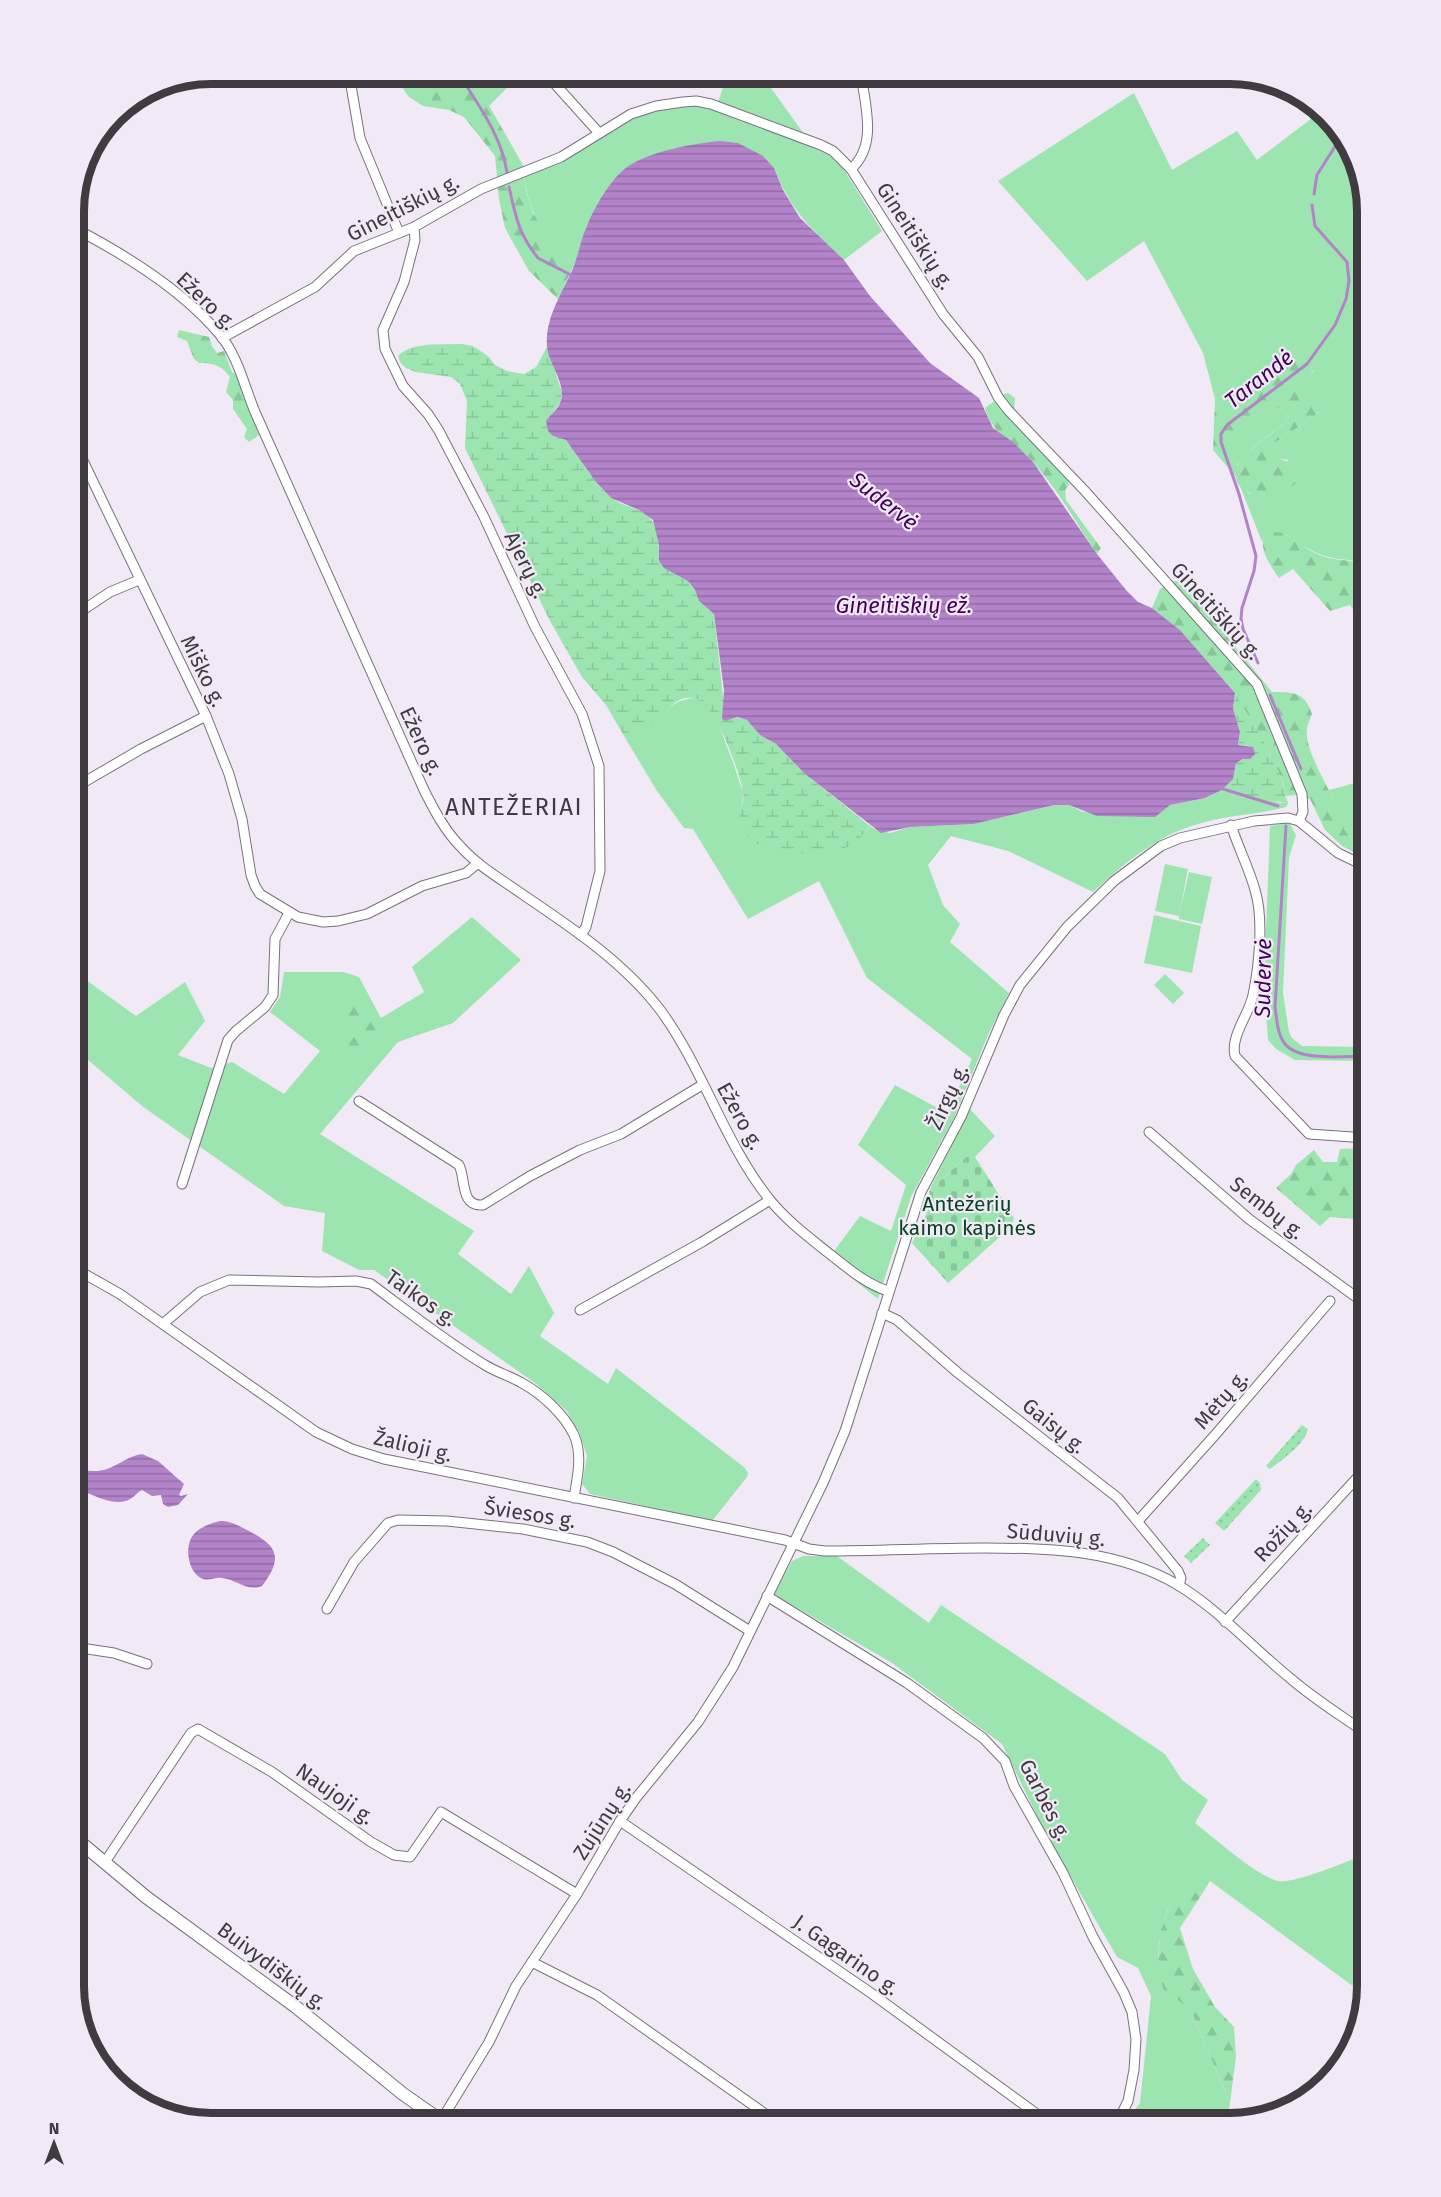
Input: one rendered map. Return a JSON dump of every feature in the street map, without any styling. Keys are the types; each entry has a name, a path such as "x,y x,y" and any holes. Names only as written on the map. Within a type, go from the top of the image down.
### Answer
{"main road":[{"name":"Buivydiškių g.","path":"84,1845 147,1897 296,2007 403,2094 430,2113"}],"street":[{"path":"351,84 360,138 399,233"},
{"path":"555,84 599,133"},
{"path":"851,169 859,161 868,132 868,114 863,84"},
{"name":"Gineitiškių g.","path":"222,338 315,287 354,250 414,227 481,189 561,157 639,111 656,106 696,101 711,104 821,144 851,169 944,314 978,357 998,397 1008,410 1085,491 1257,684 1302,794 1303,812 1299,821"},
{"name":"Ajerų g.","path":"414,227 415,240 404,282 383,330 385,349 403,387 440,431 536,627 582,714 600,766 600,871 586,927 581,935"},
{"name":"Ežero g.","path":"84,234 153,277 186,302 222,338 234,359 255,412 424,790 443,824 477,863 581,935 632,978 654,1002 678,1038 737,1151 770,1200 803,1232 865,1281 888,1291"},
{"name":"Miško g.","path":"84,466 206,716 229,774 242,819 255,886 260,894 290,913 309,920 323,922 352,919 367,914 422,886 466,873 477,863"},
{"path":"84,609 110,592 139,580"},
{"path":"84,782 141,749 206,716"},
{"name":"Žirgų g.","path":"793,1544 824,1483 845,1431 921,1192 961,1117 1004,1015 1020,985 1086,907 1139,860 1161,846 1201,832 1231,825 1273,818 1299,821"},
{"path":"1299,821 1338,853 1357,862"},
{"path":"1231,825 1256,892 1259,913 1257,971 1253,998 1234,1045 1235,1056 1309,1134 1357,1137"},
{"path":"182,1184 228,1040 265,1007 273,995 275,939 290,913"},
{"path":"359,1101 459,1165 464,1178 464,1193 467,1199 478,1206 580,1150 621,1134 702,1085"},
{"name":"Sembų g.","path":"1149,1132 1250,1219 1357,1297"},
{"path":"580,1310 702,1242 770,1200"},
{"name":"Žalioji g.","path":"84,1274 164,1323 265,1398 316,1432 342,1445 384,1459 785,1540 793,1544"},
{"name":"Taikos g.","path":"164,1323 200,1292 229,1280 356,1281 371,1284 486,1366 523,1384 552,1406 570,1429 578,1447 579,1464 574,1498"},
{"name":"Mėtų g.","path":"1138,1521 1330,1302"},
{"name":"Gaisų g.","path":"882,1313 897,1320 958,1372 1118,1498 1152,1542 1178,1570 1179,1586"},
{"name":"Rožių g.","path":"1225,1622 1357,1479"},
{"name":"Šviesos g.","path":"327,1608 354,1562 388,1523 398,1520 447,1521 523,1529 587,1542 613,1552 675,1584 750,1631"},
{"name":"Sūduvių g.","path":"793,1544 825,1551 969,1548 1068,1550 1116,1559 1179,1586 1200,1600 1292,1680 1357,1726"},
{"name":"Zujūnų g.","path":"449,2113 479,2060 506,2004 577,1894 620,1821 712,1703 793,1544"},
{"name":"Garbės g.","path":"767,1596 907,1683 983,1738 1005,1761 1014,1786 1064,1873 1093,1937 1132,2012 1136,2039 1134,2070 1128,2101 1122,2113"},
{"path":"84,1648 114,1653 147,1664"},
{"name":"Naujoji g.","path":"105,1862 191,1733 198,1729 272,1772 338,1821 394,1855 410,1857 441,1812 577,1894"},
{"name":"J. Gagarino g.","path":"620,1821 871,1993 1035,2113"},
{"path":"532,1962 597,1995 764,2113"}],"green space":[{"path":"400,84 477,84 523,165 526,191 533,213 551,241 576,261 558,299 529,271 505,228 499,199 495,156 464,117 449,110 423,106 409,97"},
{"path":"477,84 511,84 489,106"},
{"path":"724,84 768,84 814,148 830,156 843,168 882,231 844,260 803,219 787,196 774,168 587,226 576,261 550,240 532,209 524,174 624,121 651,110 693,104 716,109"},
{"path":"1134,93 1172,170 1237,131 1257,160 1314,116 1320,121 1340,148 1353,178 1356,195 1357,561 1343,560 1316,553 1287,535 1264,536 1262,542 1240,486 1250,494 1289,460 1276,458 1270,453 1270,446 1324,408 1304,384 1314,370 1296,355 1275,364 1236,390 1215,399 1203,353 1144,241 1087,281 998,181"},
{"path":"179,330 209,337 217,353 224,351 232,372 238,376 261,431 249,442 244,437 247,429 233,409 233,400 226,392 230,377 220,367 199,363 194,359 187,341 177,337"},
{"path":"462,344 473,346 488,356 495,365 507,371 524,374 536,367 547,347 562,393 560,403 551,415 553,436 566,440 596,482 611,497 642,512 653,522 658,536 659,561 688,581 699,601 714,614 724,704 734,717 747,720 760,735 776,744 805,774 870,826 855,843 840,849 786,854 767,849 749,838 741,828 743,792 732,755 711,713 697,699 681,699 674,703 646,732 624,736 606,705 582,677 550,621 465,448 467,401 460,384 451,377 415,372 406,368 398,356 404,351 419,346"},
{"path":"1296,355 1309,358 1317,364 1305,384 1324,408 1270,446 1270,453 1299,466 1299,478 1291,487 1278,493 1264,495 1250,493 1240,486 1236,474 1241,457 1286,422 1289,417 1285,411 1277,408 1269,411 1236,429 1222,449 1213,450 1215,399 1236,390 1275,364"},
{"path":"1008,393 1015,398 1014,412 1010,420 1068,479 1069,485 1065,490 1066,500 1101,548 1097,554 1042,473 1026,455 999,432 988,417 985,408"},
{"path":"1277,408 1285,411 1289,417 1237,464 1237,478 1213,450 1220,448 1237,427"},
{"path":"1273,532 1285,534 1315,553 1328,558 1357,561 1357,591 1350,605 1330,611 1293,569 1279,578 1263,547 1264,536"},
{"path":"1174,581 1185,585 1272,692 1292,693 1306,701 1312,714 1307,734 1309,746 1323,779 1345,820 1344,829 1357,847 1357,854 1342,846 1325,830 1310,799 1295,795 1286,796 1283,782 1270,754 1235,693 1180,630 1152,608 1160,589"},
{"path":"1357,591 1357,615 1350,605"},
{"path":"1235,693 1275,763 1285,792 1285,802 1222,790 1233,779 1236,763 1250,759 1250,746 1238,745 1240,732 1233,708"},
{"path":"696,698 705,703 717,721 733,762 743,793 740,824 854,844 870,826 890,833 910,827 974,824 1054,805 1069,805 1083,812 1154,817 1170,805 1205,798 1222,790 1280,803 1285,802 1286,796 1288,803 1286,807 1209,821 1169,835 1129,861 1093,892 1008,851 951,836 928,865 943,905 960,924 950,942 1009,993 988,1035 954,1118 911,1197 878,1299 828,1259 860,1216 891,1231 906,1185 858,1145 895,1085 947,1113 972,1059 867,978 819,881 748,919 693,829 684,828 657,791 624,736 646,731 674,704"},
{"path":"1357,783 1357,847 1344,829 1344,820 1329,790"},
{"path":"1290,824 1296,835 1289,858 1283,993 1289,1032 1292,1038 1302,1046 1357,1047 1357,1061 1295,1060 1276,1049 1268,1040 1264,982 1270,826"},
{"path":"1165,864 1188,869 1180,911 1189,872 1212,877 1202,924 1155,911"},
{"path":"1154,915 1201,926 1192,973 1144,963"},
{"path":"472,917 521,960 453,1023 398,1042 320,1134 474,1231 458,1254 511,1294 529,1266 554,1313 540,1336 608,1384 616,1368 745,1468 748,1473 747,1477 712,1521 590,1494 582,1484 587,1456 579,1432 566,1410 535,1383 374,1270 359,1270 322,1251 325,1213 284,1206 142,1106 84,1057 84,978 136,1016 185,982 205,1021 178,1055 211,1068 232,1062 284,1094 320,1051 270,1012 280,997 284,972 344,972 359,977 381,1018 424,992 412,967"},
{"path":"1165,974 1184,993 1173,1004 1154,985"},
{"path":"360,999 367,1001 374,1014 377,1034 373,1049 369,1054 357,1059 349,1057 344,1042 343,1023 347,1008 352,1002"},
{"path":"970,1109 995,1136 975,1157 966,1157 929,1191"},
{"path":"1357,1148 1357,1221 1330,1217 1320,1226 1276,1188 1291,1174 1296,1165 1314,1150 1323,1162 1337,1162 1340,1149"},
{"name":"Antežerių kaimo kapinės","path":"966,1157 975,1157 1014,1218 1011,1227 948,1283 912,1243 931,1204 929,1191"},
{"path":"1302,1425 1308,1429 1298,1446 1270,1469 1266,1466"},
{"path":"1256,1479 1260,1483 1261,1490 1224,1531 1215,1523"},
{"path":"1203,1538 1210,1545 1191,1563 1184,1556"},
{"path":"803,1556 837,1556 929,1623 941,1605 1165,1754 1182,1780 1208,1800 1195,1823 1260,1873 1279,1881 1287,1881 1323,1871 1357,1858 1357,1989 1210,1881 1202,1894 1194,1892 1169,1907 1160,1940 1159,1961 1165,1996 1178,2000 1192,2013 1230,2103 1228,2113 1132,2113 1140,2103 1151,1996 1138,1968 1117,1957 1047,1836 1002,1744 892,1663 773,1594 792,1561"},
{"path":"1194,1892 1202,1894 1180,1928 1193,1969 1215,2007 1234,2027 1236,2057 1230,2103 1192,2013 1178,2000 1165,1996 1158,1969 1160,1933 1169,1907 1177,1898"}],"water":[{"name":"Gineitiškių ež.","path":"720,141 738,143 763,156 774,168 783,190 800,218 844,260 870,296 930,363 979,398 993,428 1013,442 1033,462 1097,554 1126,590 1138,602 1152,608 1180,630 1235,693 1233,708 1240,732 1238,745 1253,747 1255,754 1250,759 1243,759 1236,763 1233,779 1222,790 1205,798 1170,805 1155,817 1097,816 1069,805 1054,805 974,824 910,827 881,833 805,774 776,744 760,735 747,720 737,717 725,721 722,719 724,690 714,614 699,601 688,581 664,568 659,561 659,545 653,520 639,510 611,498 596,482 566,440 553,436 548,431 546,421 559,405 562,396 560,382 548,353 548,327 593,212 601,198 621,172 641,159 681,147"},
{"path":"142,1454 158,1461 184,1484 179,1495 188,1494 178,1505 168,1507 163,1504 161,1495 152,1496 142,1490 128,1500 119,1502 84,1492 84,1470 103,1470"},
{"path":"220,1521 240,1526 271,1546 275,1559 269,1576 262,1586 246,1586 222,1578 203,1579 193,1571 188,1551 191,1539 202,1527"}],"waterway":[{"name":"Sudervė","path":"465,84 495,134 507,173"},
{"name":"Tarandė","path":"1314,194 1317,175 1337,143"},
{"name":"Sudervė","path":"509,187 519,224 531,249 538,258 573,276"},
{"name":"Tarandė","path":"1258,663 1241,619 1256,556 1239,494 1221,442 1221,434 1227,425 1307,364 1335,325 1346,299 1349,281 1347,262 1315,226 1312,205"},
{"name":"Tarandė","path":"1270,695 1301,769"},
{"name":"Sudervė","path":"1220,788 1278,806"},
{"name":"Sudervė","path":"1286,826 1275,1007 1280,1036 1292,1050 1312,1056 1357,1056"}],"district":[{"name":"ANTEŽERIAI","path":"514,807"}]}
